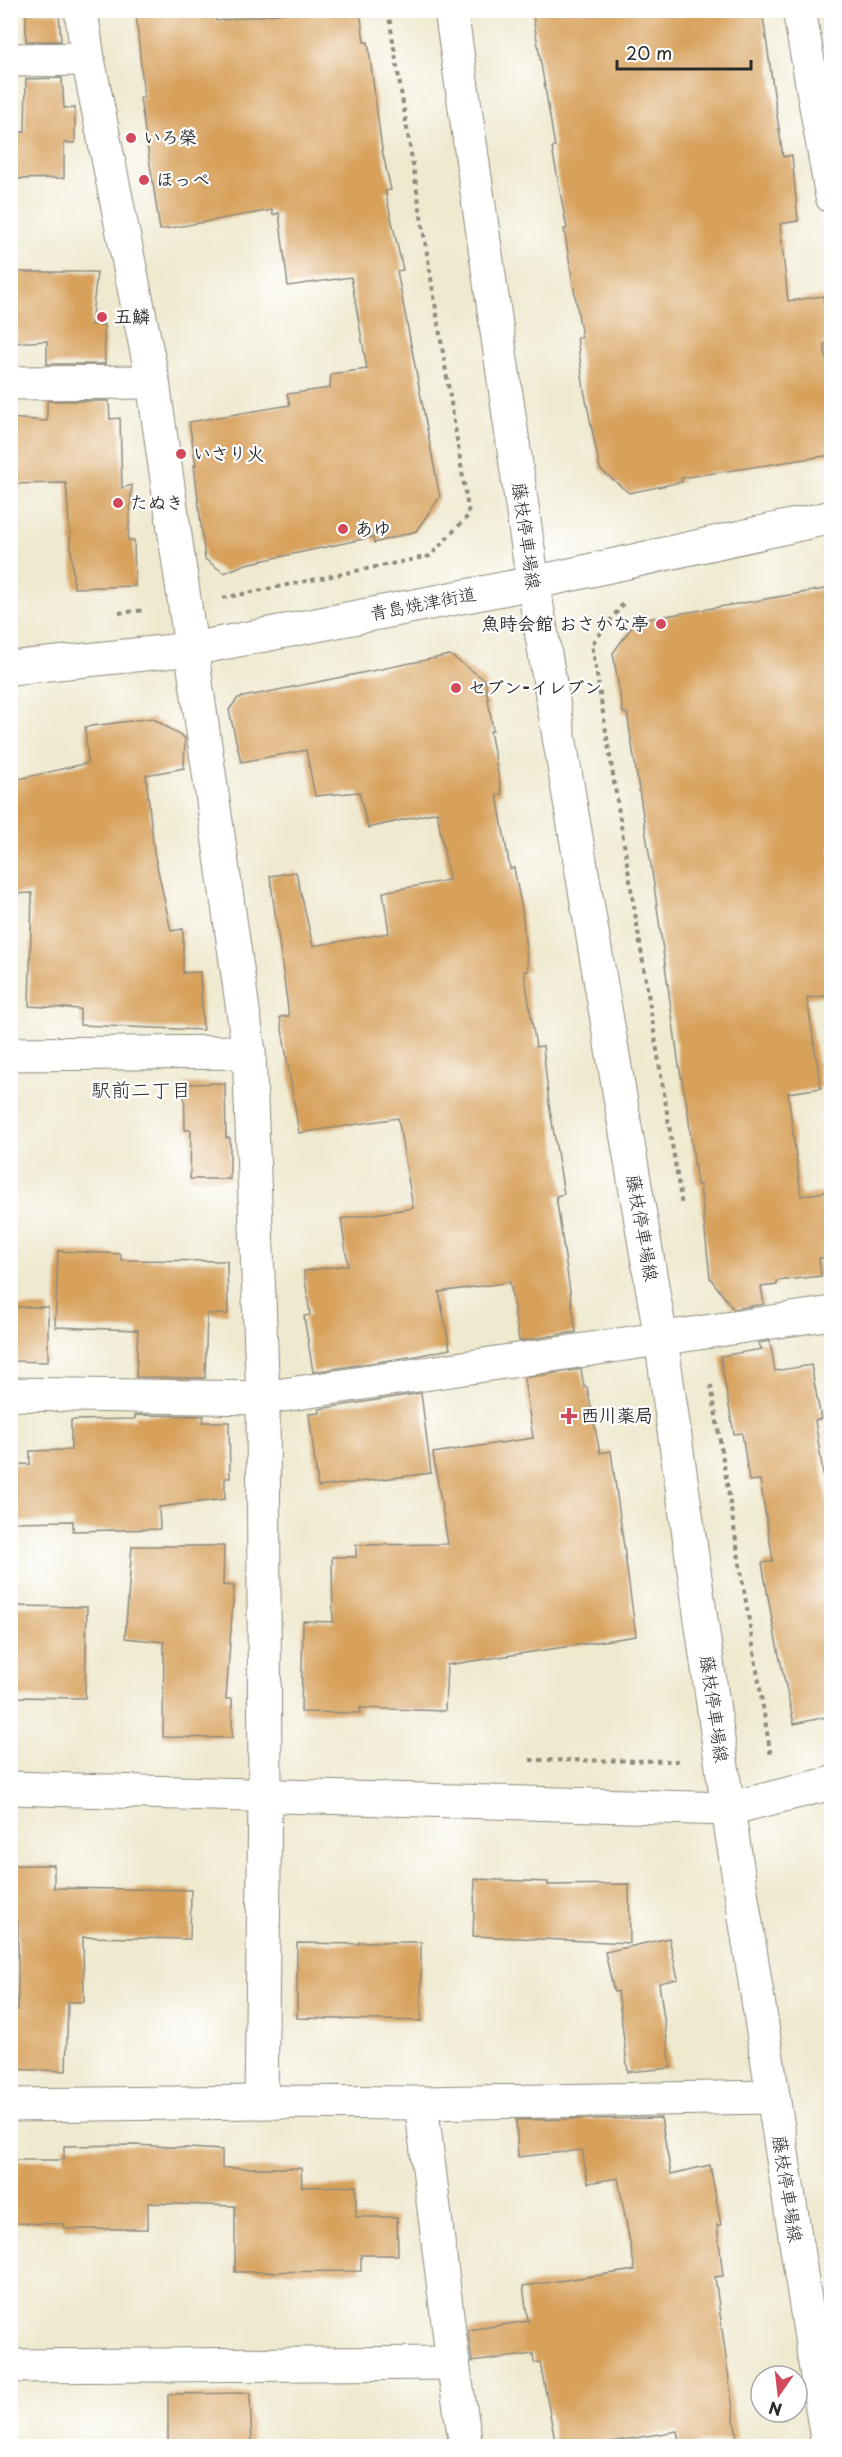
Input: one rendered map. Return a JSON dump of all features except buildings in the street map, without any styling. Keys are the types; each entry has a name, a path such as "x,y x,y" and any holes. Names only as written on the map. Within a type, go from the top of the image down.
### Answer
{"street":[{"path":"81,10 88,59 153,382 249,1052 263,1398 265,1795 261,2102"},
{"name":"藤枝停車場線","path":"451,10 533,583 661,1339 728,1809 828,2446"},
{"path":"799,10 829,162 831,197"},
{"path":"10,60 88,59"},
{"path":"10,383 153,382"},
{"name":"青島焼津街道","path":"10,668 192,649 533,583 831,517"},
{"path":"10,1054 249,1052"},
{"path":"10,1394 263,1398 831,1313"},
{"path":"10,1788 728,1809 831,1783"},
{"path":"10,2105 421,2103 773,2097"},
{"path":"421,2103 453,2363 466,2446"},
{"path":"10,2366 453,2363"}],"path":[{"path":"116,614 185,606 430,556 469,516 388,10"},
{"path":"625,601 591,644 684,1216"},
{"path":"703,1332 771,1757"}],"place":[{"name":"いろ榮","path":"131,138"},
{"name":"ほっぺ","path":"144,180"},
{"name":"五鱗","path":"102,317"},
{"name":"いさり火","path":"181,454"},
{"name":"たぬき","path":"118,503"},
{"name":"あゆ","path":"343,529"},
{"name":"魚時会館 おさかな亭","path":"661,624"},
{"name":"セブン-イレブン","path":"456,688"},
{"name":"西川薬局","path":"569,1416"}],"district":[{"name":"駅前二丁目","path":"141,1090"}]}
